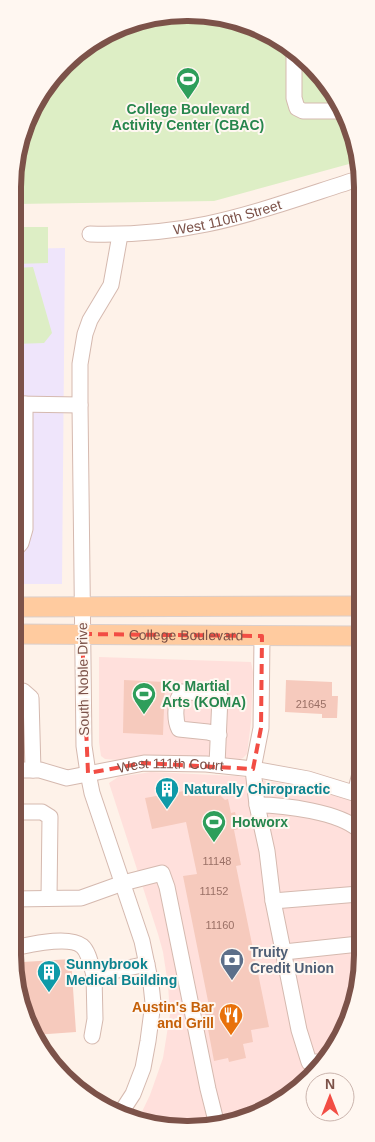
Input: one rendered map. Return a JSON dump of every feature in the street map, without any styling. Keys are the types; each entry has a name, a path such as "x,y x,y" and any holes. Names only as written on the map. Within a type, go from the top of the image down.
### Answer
{"main road":[{"name":"College Boulevard","path":"21,607 354,606"},
{"name":"College Boulevard","path":"21,634 354,636"}],"street":[{"path":"294,61 294,98 297,108 303,111 336,112"},
{"name":"West 110th Street","path":"90,234 120,234 206,224 243,215 353,180"},
{"name":"South Noble Drive","path":"120,234 116,266 111,285 90,320 85,334 80,364 80,405 83,719 88,773 92,793 142,941 153,1003 143,1068 133,1094 124,1108"},
{"path":"21,404 80,405"},
{"path":"21,435 24,529 21,544"},
{"path":"262,636 261,728 253,769 257,805 267,851 273,900 299,1030 313,1062"},
{"path":"21,692 31,698 33,770"},
{"path":"217,765 218,735"},
{"name":"West 111th Court","path":"21,770 40,770 68,778 144,763 217,765 253,769 308,779 354,793"},
{"path":"257,805 282,805 344,820 354,826"},
{"path":"21,812 42,812 50,818 49,898"},
{"path":"21,899 81,898 123,883 162,873 167,887 215,1118"},
{"path":"273,900 354,894"},
{"path":"21,946 47,942 73,942 83,947 94,975 95,1019 92,1036"},
{"path":"284,952 354,945"},
{"path":"94,975 147,964"}],"highlighted area":[{"path":"82,634 262,636 261,728 253,769 144,763 88,773"}],"shaded area":[{"path":"65,248 62,584 21,584 21,249"},
{"path":"99,657 251,662 253,672 251,722 247,754 238,760 144,756 116,760 105,759 101,756 99,742"},
{"path":"151,772 237,776 297,786 338,796 354,802 354,954 351,987 345,1008 331,1038 305,1072 280,1093 261,1104 220,1118 188,1121 155,1118 141,1114 150,1095 163,1058 170,1014 168,985 158,934 109,783 118,777"}],"green space":[{"name":"College Boulevard Activity Center (CBAC)","path":"188,21 220,24 261,38 280,49 305,70 326,95 341,124 348,144 352,163 214,201 21,204 24,155 34,124 49,95 70,70 95,49 114,38 155,24"},
{"path":"21,227 48,227 48,263 21,264"},
{"path":"33,267 52,333 44,343 21,344 21,268"}],"building":[{"name":"Ko Martial Arts (KOMA)","path":"124,680 165,682 163,735 123,733"},
{"path":"286,680 332,682 332,696 338,696 337,718 322,718 322,714 285,712"},
{"path":"195,789 215,790 225,800 228,799 231,813 235,812 239,829 234,830 241,865 236,866 269,1027 251,1030 253,1042 243,1044 246,1058 229,1062 228,1058 214,1061 205,1013 210,1011 183,876 197,874 186,822 152,829 145,798"},
{"name":"Sunnybrook Medical Building","path":"71,959 76,1032 42,1034 30,1008 25,992 23,962"}],"place":[{"name":"College Boulevard Activity Center (CBAC)","path":"188,100"},
{"name":"Ko Martial Arts (KOMA)","path":"144,715"},
{"name":"Naturally Chiropractic","path":"167,810"},
{"name":"Hotworx","path":"214,843"},
{"name":"Truity Credit Union","path":"232,981"},
{"name":"Sunnybrook Medical Building","path":"49,993"},
{"name":"Austin's Bar and Grill","path":"231,1036"}]}
